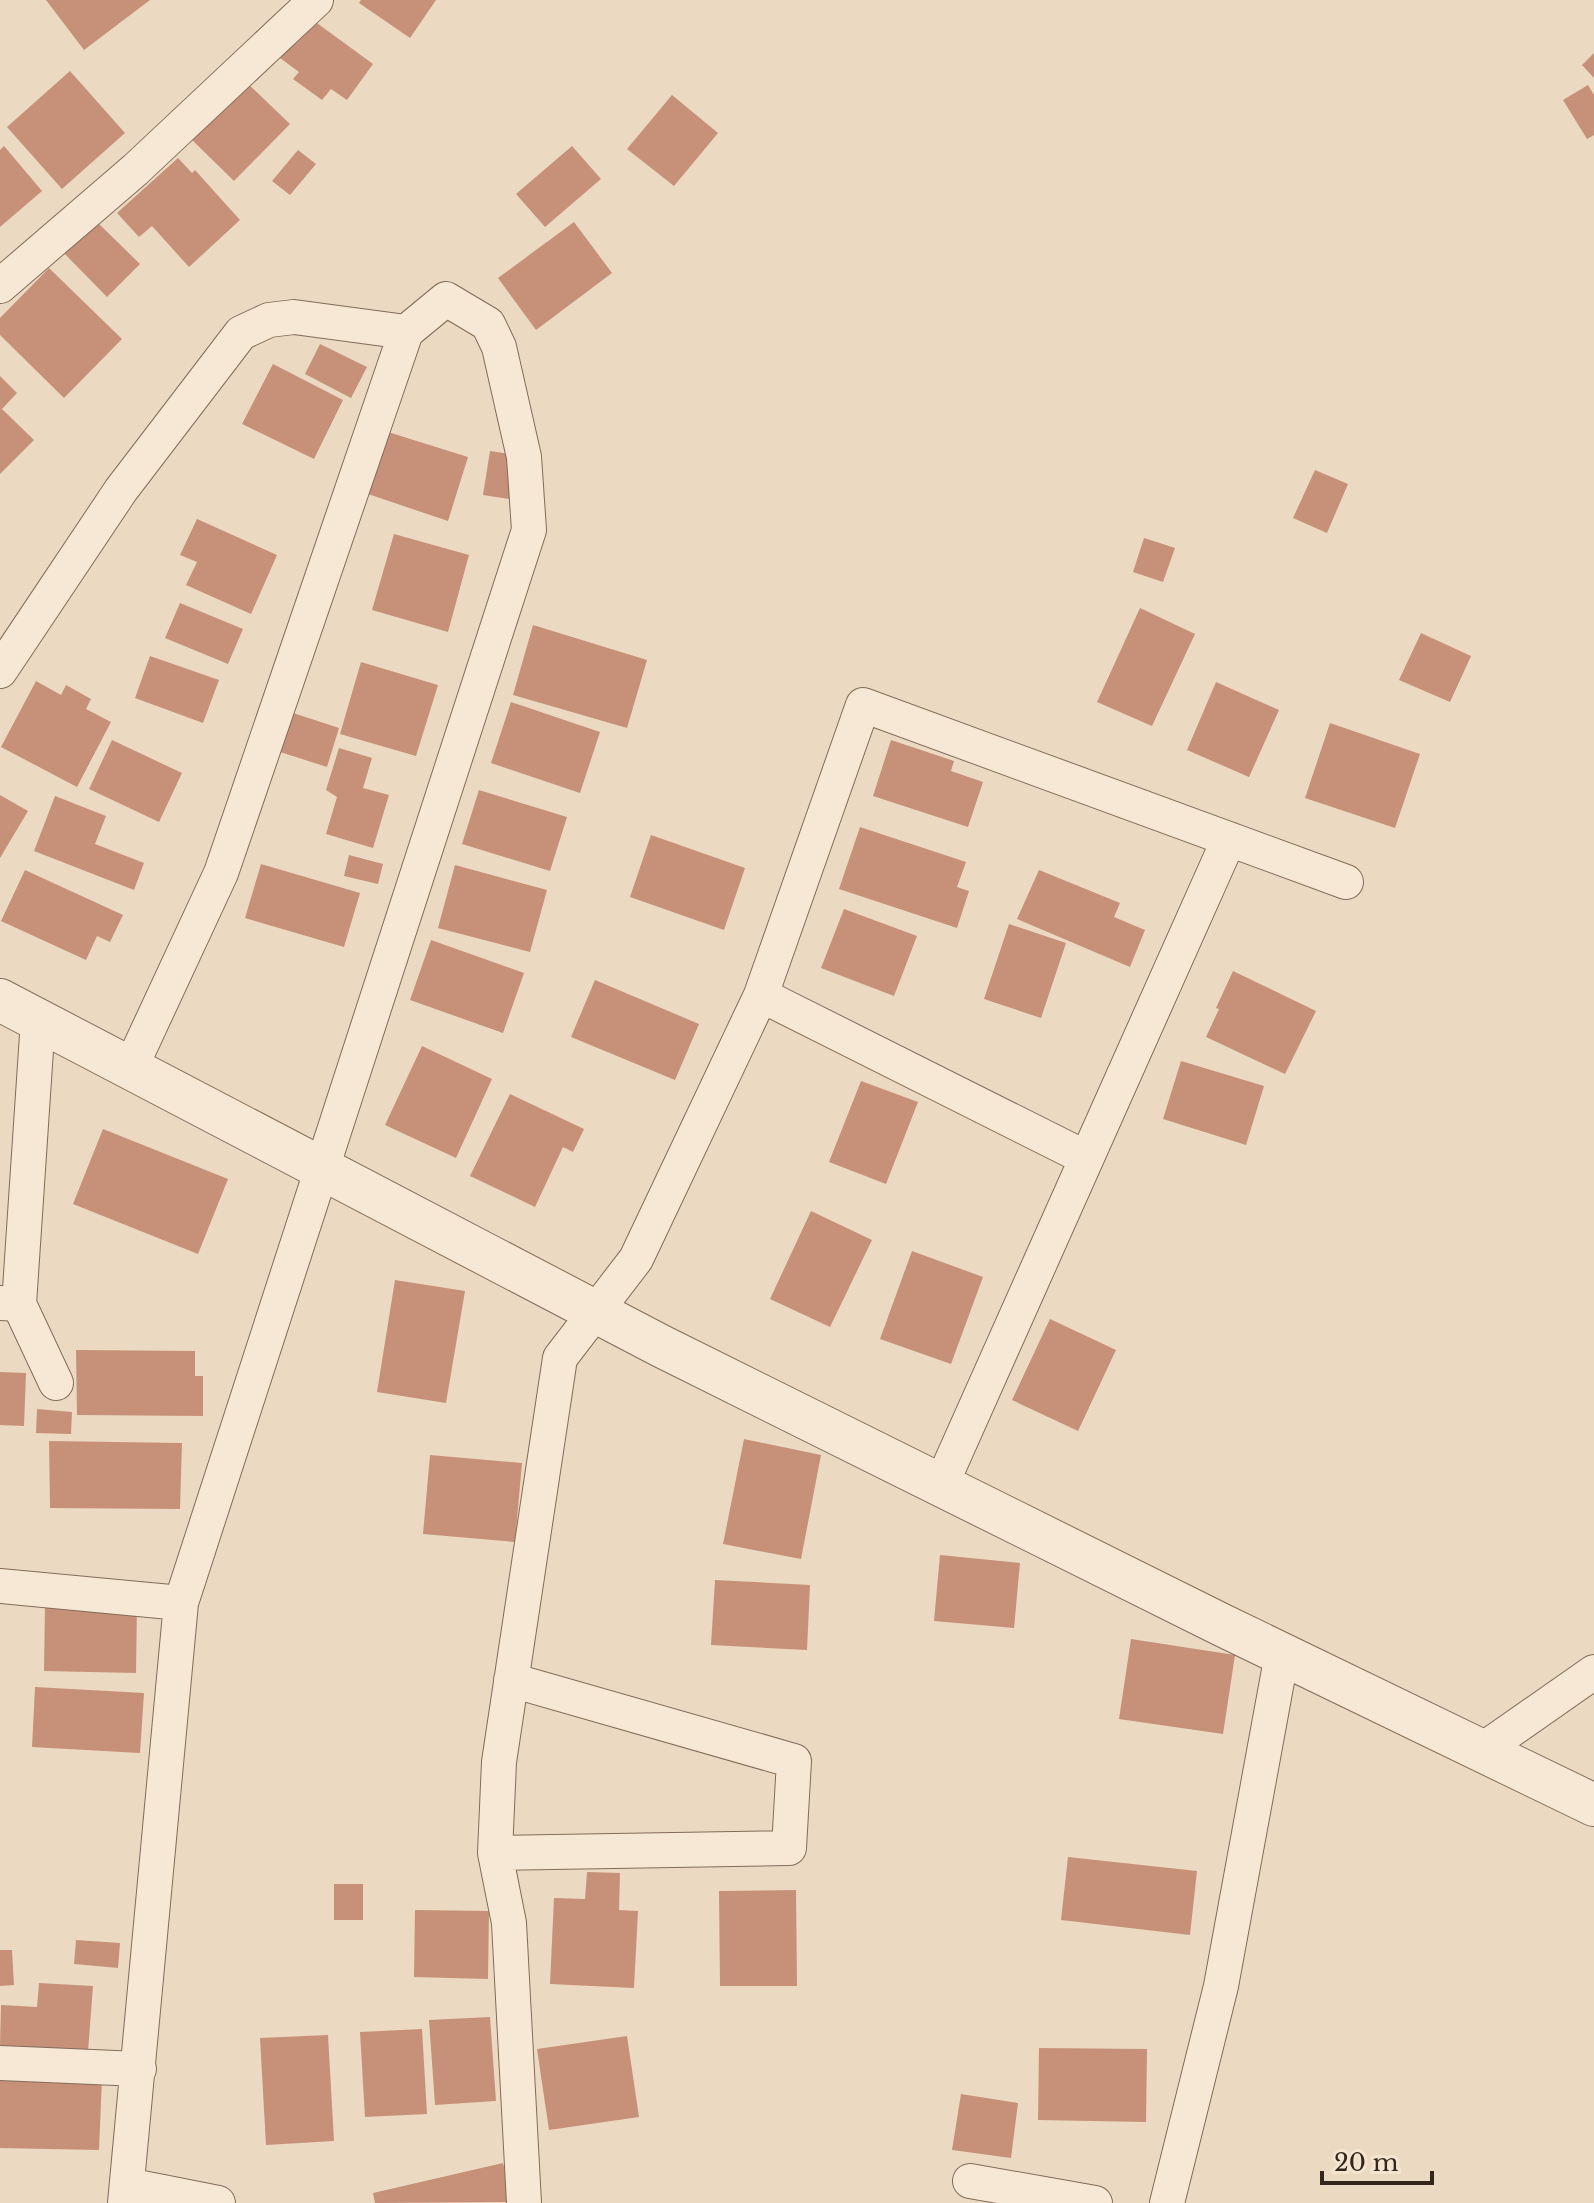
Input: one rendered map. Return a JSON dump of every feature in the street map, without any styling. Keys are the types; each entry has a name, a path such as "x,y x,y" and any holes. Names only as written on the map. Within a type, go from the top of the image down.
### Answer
{"street":[{"path":"0,286 135,170 316,0"},
{"path":"130,1069 221,873 406,332 446,299 488,324 499,347 524,457 529,530 181,1603 126,2194 218,2203"},
{"path":"0,671 121,490 241,333 269,320 294,317 406,332"},
{"path":"524,2203 509,1923 495,1853 499,1762 560,1358 636,1259 761,995 863,705 1346,882"},
{"path":"941,1485 1229,839"},
{"path":"761,995 1086,1158"},
{"path":"0,1000 596,1312 1282,1654 1594,1805"},
{"path":"38,1020 10,1304 56,1383"},
{"path":"0,1586 181,1603"},
{"path":"1167,2203 1221,1986 1282,1654"},
{"path":"1481,1751 1594,1672"},
{"path":"495,1853 789,1848 794,1761 511,1680"},
{"path":"0,2063 139,2069"},
{"path":"970,2181 1095,2203"}],"building":[{"path":"46,0 150,0 84,50"},
{"path":"361,0 436,0 410,38 359,3"},
{"path":"310,18 373,64 347,100 331,89 322,100 293,79 299,72 280,58"},
{"path":"1594,53 1594,78 1582,65"},
{"path":"70,71 125,133 62,189 7,127"},
{"path":"244,80 290,124 234,181 188,136"},
{"path":"1588,85 1594,95 1594,135 1587,139 1563,100"},
{"path":"672,95 718,133 674,186 627,149"},
{"path":"4,146 42,191 0,227 0,150"},
{"path":"572,146 601,179 545,227 516,194"},
{"path":"298,150 316,164 290,195 272,181"},
{"path":"178,158 192,173 195,170 240,220 189,267 152,226 139,237 117,213"},
{"path":"95,220 140,264 107,297 63,252"},
{"path":"574,222 612,273 536,330 498,278"},
{"path":"49,268 122,339 64,398 0,335 0,318"},
{"path":"320,344 367,367 351,398 305,374"},
{"path":"273,364 343,400 314,459 242,424"},
{"path":"0,376 17,393 2,409 34,440 0,474"},
{"path":"388,432 468,457 448,521 368,494"},
{"path":"490,451 516,455 509,499 483,495"},
{"path":"1315,470 1348,484 1327,533 1293,518"},
{"path":"197,519 277,555 251,614 186,585 197,562 180,555"},
{"path":"394,534 469,555 448,632 372,610"},
{"path":"1144,538 1175,548 1163,582 1133,572"},
{"path":"180,603 243,629 228,664 165,638"},
{"path":"1140,608 1195,634 1152,726 1097,702"},
{"path":"533,625 647,660 627,728 513,695"},
{"path":"1421,633 1471,656 1450,702 1399,680"},
{"path":"150,656 219,680 203,723 135,698"},
{"path":"361,662 438,685 416,756 340,734"},
{"path":"36,681 61,695 66,685 91,699 86,709 111,722 77,787 1,747"},
{"path":"1216,682 1279,710 1249,777 1187,750"},
{"path":"511,702 600,732 580,793 491,763"},
{"path":"290,712 339,728 327,767 277,751"},
{"path":"1330,723 1420,754 1395,828 1305,798"},
{"path":"112,740 182,773 159,822 89,789"},
{"path":"891,740 954,761 951,771 983,782 968,827 873,796"},
{"path":"339,748 372,758 363,788 389,795 373,848 326,834 337,797 326,790"},
{"path":"479,790 567,817 550,871 462,844"},
{"path":"0,795 28,811 0,858"},
{"path":"55,796 106,816 95,844 144,863 134,890 34,851"},
{"path":"860,827 966,862 957,887 969,891 957,928 839,889"},
{"path":"651,835 745,868 724,930 630,897"},
{"path":"349,855 383,864 378,884 344,876"},
{"path":"261,864 360,893 344,947 245,918"},
{"path":"455,865 547,890 530,952 438,928"},
{"path":"25,870 123,915 110,942 97,936 86,960 1,921"},
{"path":"1039,870 1120,903 1114,917 1145,930 1130,967 1017,919"},
{"path":"844,909 917,936 894,996 821,968"},
{"path":"1009,924 1066,943 1041,1018 984,999"},
{"path":"431,940 524,973 503,1033 410,1000"},
{"path":"1233,971 1316,1011 1285,1074 1206,1037"},
{"path":"595,980 699,1024 675,1080 571,1037"},
{"path":"422,1046 492,1079 456,1158 385,1125"},
{"path":"1181,1061 1264,1086 1246,1145 1163,1119"},
{"path":"861,1081 918,1102 886,1184 829,1162"},
{"path":"510,1094 584,1129 573,1152 563,1147 535,1207 470,1176"},
{"path":"103,1129 228,1179 198,1254 73,1204"},
{"path":"811,1211 872,1240 830,1327 770,1299"},
{"path":"912,1251 983,1277 951,1364 880,1339"},
{"path":"395,1280 465,1291 446,1403 377,1392"},
{"path":"1050,1319 1116,1350 1078,1431 1012,1400"},
{"path":"76,1350 195,1351 195,1376 203,1376 203,1416 77,1415"},
{"path":"0,1372 26,1373 24,1426 0,1425"},
{"path":"37,1409 72,1412 71,1434 36,1433"},
{"path":"744,1439 821,1455 801,1559 723,1544"},
{"path":"49,1441 182,1443 180,1509 50,1508"},
{"path":"430,1455 522,1463 515,1542 423,1534"},
{"path":"940,1555 1020,1563 1014,1628 934,1621"},
{"path":"715,1580 810,1585 807,1650 711,1645"},
{"path":"45,1602 137,1604 136,1673 44,1671"},
{"path":"1131,1639 1235,1655 1223,1734 1119,1719"},
{"path":"35,1687 144,1693 140,1753 32,1747"},
{"path":"1068,1857 1197,1871 1190,1935 1061,1920"},
{"path":"587,1872 620,1873 619,1910 638,1911 634,1988 550,1984 554,1898 585,1899"},
{"path":"334,1884 363,1884 363,1920 334,1920"},
{"path":"796,1890 797,1986 720,1986 719,1891"},
{"path":"415,1910 489,1911 488,1979 414,1977"},
{"path":"76,1940 120,1943 118,1968 74,1964"},
{"path":"0,1950 12,1950 14,1985 0,1986"},
{"path":"39,1983 93,1986 88,2052 0,2046 1,2005 37,2007"},
{"path":"490,2017 496,2101 435,2105 429,2020"},
{"path":"422,2029 427,2114 365,2117 360,2032"},
{"path":"328,2035 334,2141 266,2145 260,2038"},
{"path":"627,2036 639,2117 549,2130 537,2049"},
{"path":"1039,2048 1147,2049 1146,2122 1038,2120"},
{"path":"0,2076 102,2078 99,2150 0,2148"},
{"path":"961,2094 1018,2103 1011,2158 952,2150"},
{"path":"503,2163 512,2202 375,2203 373,2193"}]}
